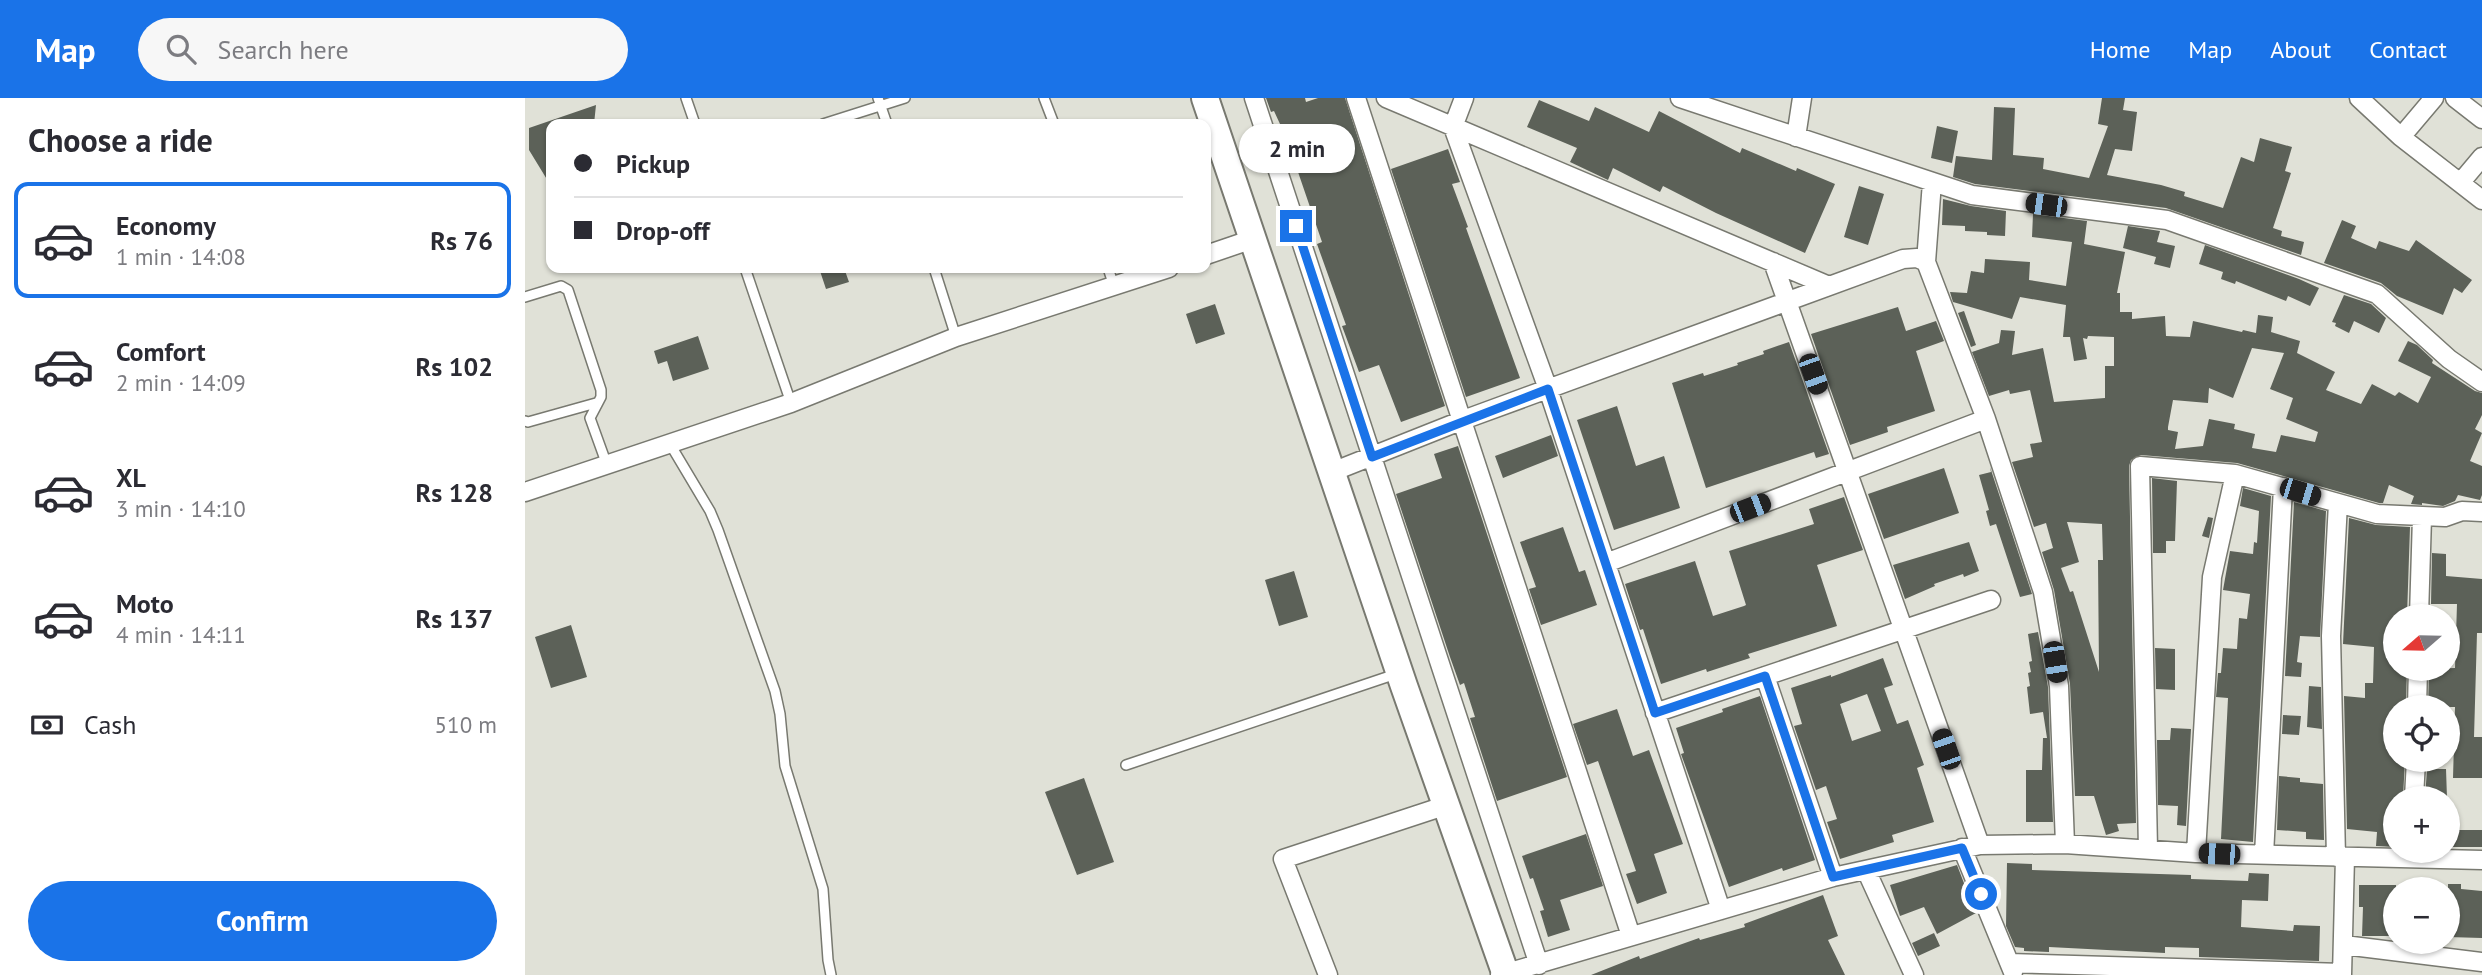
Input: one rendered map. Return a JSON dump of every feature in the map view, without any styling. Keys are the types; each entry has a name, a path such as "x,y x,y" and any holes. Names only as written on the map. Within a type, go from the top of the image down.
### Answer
{"main road":[{"path":"1192,98 1200,119"},
{"path":"1205,98 1248,241 1435,809 1502,975"},
{"path":"1211,148 1332,472 1502,975"}],"street":[{"path":"1254,98 1372,457 1551,967"},
{"path":"1356,98 1632,936"},
{"path":"1386,98 1829,286"},
{"path":"1464,98 1453,127 1548,389 1721,910"},
{"path":"1680,98 1972,195 2167,220 2377,294 2449,359 2482,382"},
{"path":"1796,137 1802,98"},
{"path":"2359,98 2401,137 2482,200"},
{"path":"2401,137 2434,98"},
{"path":"2455,98 2482,119"},
{"path":"2461,182 2482,157"},
{"path":"1932,182 1926,262 1986,419 2043,592 2059,686 2065,844"},
{"path":"1211,253 1248,241"},
{"path":"1332,472 1463,420 1903,259 1917,258 1926,262"},
{"path":"1773,262 1903,630 2012,969 2342,974 2344,945 2331,636 2338,503"},
{"path":"525,492 791,403 956,337 1154,273"},
{"path":"1606,563 1986,419"},
{"path":"2148,849 2140,466 2235,474 2377,513 2445,517 2462,511 2482,512"},
{"path":"2196,853 2212,577 2235,474"},
{"path":"2264,855 2283,487"},
{"path":"2419,604 2422,517"},
{"path":"1655,713 1991,600"},
{"path":"1765,676 1833,877"},
{"path":"1328,975 1283,859 1435,809"},
{"path":"1502,975 1551,967 1632,936 1833,877 1971,846 2065,844 2196,853 2383,856"},
{"path":"2460,858 2482,860"},
{"path":"1866,870 1914,975"},
{"path":"2344,945 2439,966 2482,962"}],"lane":[{"path":"686,98 693,119"},
{"path":"836,119 880,102 905,98"},
{"path":"1044,98 1052,119"},
{"path":"880,102 885,119"},
{"path":"747,273 791,403"},
{"path":"935,273 956,337"},
{"path":"1110,273 1114,286"},
{"path":"525,297 561,286 568,290 601,390 601,397 590,418 607,465"},
{"path":"525,421 596,403"},
{"path":"670,444 710,511 775,691 785,766 823,889 831,975"},
{"path":"1126,765 1390,676"}],"building":[{"path":"1266,98 1305,98 1306,102 1318,98 1345,98 1445,406 1401,422 1379,365 1359,372 1342,326 1346,325 1317,244 1322,242 1286,137"},
{"path":"2102,98 2125,98 2123,110 2137,112 2132,151 2115,149 2107,175 2161,185 2185,192 2184,196 2223,208 2241,157 2254,162 2260,138 2292,147 2285,171 2291,173 2273,228 2282,231 2281,236 2304,242 2301,255 2166,208 1975,184 1953,177 1956,156 1992,160 1994,107 2015,108 2013,155 2044,158 2043,169 2089,178 2108,126 2098,124"},
{"path":"1539,100 1589,121 1595,107 1649,132 1659,111 1740,153 1742,148 1835,184 1805,253 1663,186 1660,192 1613,168 1608,180 1570,162 1577,148 1527,127"},
{"path":"596,105 595,119 555,119"},
{"path":"546,122 546,178 529,150 529,128"},
{"path":"1937,126 1958,131 1952,163 1931,158"},
{"path":"1448,149 1460,182 1452,184 1520,378 1466,397 1391,169"},
{"path":"1859,186 1884,194 1868,245 1844,237"},
{"path":"1943,199 2006,211 2005,236 1965,231 1965,226 1942,225"},
{"path":"2033,214 2087,221 2084,244 2125,252 2117,293 2120,293 2120,312 2132,312 2132,319 2165,316 2166,336 2190,337 2193,321 2256,333 2258,315 2273,317 2271,332 2300,341 2297,353 2335,372 2326,390 2361,404 2372,384 2395,396 2399,392 2418,403 2431,377 2398,361 2408,341 2417,345 2433,360 2432,363 2482,393 2482,415 2475,429 2482,433 2470,461 2482,466 2480,500 2458,495 2455,501 2443,506 2411,504 2414,496 2389,485 2383,503 2379,503 2237,463 2141,455 2131,460 2136,823 2117,824 2119,831 2106,835 2094,796 2075,796 2070,684 2054,590 2042,552 2053,548 2046,523 2034,527 2012,462 2033,457 2030,444 2042,442 2030,390 2010,394 2009,390 1989,396 1972,352 1999,343 2001,330 2015,331 2012,355 2043,348 2054,402 2105,398 2105,366 2114,366 2114,337 2083,338 2087,359 2074,361 2070,337 2063,337 2066,305 2020,297 2012,319 1953,302 1950,292 1967,293 1971,271 1984,273 1985,259 2030,262 2029,280 2066,286 2072,242 2032,237","holes":["2252,348 2284,353 2270,389 2293,398 2286,419 2318,432 2315,442 2281,435 2276,452 2252,448 2255,434 2234,429 2235,424 2209,419 2203,446 2175,449 2178,432 2168,430 2173,400 2208,403 2209,388 2233,398","2067,522 2102,524 2103,560 2098,560 2099,672 2073,591 2070,592 2061,568 2079,562"]},
{"path":"2342,220 2356,226 2351,238 2376,249 2379,241 2409,251 2416,240 2472,280 2462,293 2454,288 2443,315 2397,296 2381,283 2324,263"},
{"path":"2128,226 2160,231 2157,242 2175,246 2170,268 2154,264 2156,257 2123,248"},
{"path":"2205,245 2319,288 2310,306 2288,296 2286,301 2236,281 2235,284 2221,279 2223,272 2199,264"},
{"path":"821,273 846,273 849,282 826,289"},
{"path":"2344,295 2371,304 2386,318 2379,333 2354,321 2349,333 2335,326 2336,323 2332,322"},
{"path":"1215,304 1225,334 1196,344 1186,314"},
{"path":"1898,307 1906,331 1936,321 1944,341 1916,351 1935,411 1887,427 1888,432 1850,445 1811,334"},
{"path":"1964,311 1976,345 1971,347 1958,313"},
{"path":"698,336 709,369 673,381 667,361 658,364 654,351"},
{"path":"1789,342 1829,454 1816,458 1814,452 1706,488 1672,383 1738,365 1737,363 1764,354 1763,351"},
{"path":"1617,406 1636,466 1664,456 1680,508 1614,530 1577,420"},
{"path":"1551,435 1558,456 1503,478 1495,456"},
{"path":"1458,446 1567,777 1497,801 1470,718 1475,717 1464,683 1460,685 1396,494 1442,478 1434,454"},
{"path":"1990,467 2032,594 2020,597 1996,524 1990,526 1986,511 1989,510 1979,475 1991,472"},
{"path":"1944,468 1959,513 1884,539 1868,494"},
{"path":"2152,478 2177,481 2175,541 2166,541 2166,553 2153,553"},
{"path":"2243,488 2271,496 2253,842 2221,839 2228,698 2216,697 2223,648 2237,649 2239,618 2247,619 2250,594 2223,590 2230,551 2253,554 2254,542 2257,543 2259,511 2240,506"},
{"path":"1844,497 1863,550 1817,565 1837,626 1748,654 1750,658 1661,684 1625,584 1695,561 1713,616 1744,606 1746,605 1729,551 1814,524 1809,509"},
{"path":"2294,502 2326,511 2320,637 2300,636 2297,662 2302,663 2301,677 2285,676"},
{"path":"2208,517 2213,518 2209,538 2202,536"},
{"path":"2349,518 2376,525 2410,527 2407,604 2383,604 2383,681 2407,681 2406,695 2383,695 2383,772 2404,772 2404,786 2383,786 2383,846 2376,846 2377,832 2347,829 2344,696 2365,698 2365,683 2373,683 2374,647 2343,644"},
{"path":"1563,527 1579,572 1585,570 1597,605 1541,625 1529,589 1536,587 1520,542"},
{"path":"1969,542 1979,571 1934,584 1935,586 1905,599 1893,565"},
{"path":"2432,553 2446,554 2446,576 2482,579 2482,633 2477,633 2474,737 2482,737 2482,778 2453,778 2453,772 2460,772 2460,695 2428,695 2429,681 2461,681 2461,604 2431,604"},
{"path":"1294,571 1308,617 1279,626 1265,580"},
{"path":"571,625 587,677 551,688 535,637"},
{"path":"2038,632 2048,687 2053,822 2026,822 2026,770 2042,770 2043,738 2047,738 2043,712 2030,714 2027,687 2030,686 2029,662 2032,661 2028,634"},
{"path":"2155,648 2175,649 2175,690 2156,689"},
{"path":"1883,658 1893,685 1884,688 1897,724 1908,720 1924,765 1917,768 1934,822 1892,835 1894,842 1840,859 1827,822 1837,819 1826,786 1816,790 1794,726 1802,724 1791,688","holes":["1867,694 1881,731 1852,741 1840,704"]},
{"path":"2309,686 2321,687 2322,729 2307,727"},
{"path":"1760,696 1815,860 1783,871 1782,868 1729,887 1681,754 1684,753 1676,728"},
{"path":"1617,709 1633,756 1649,750 1683,844 1654,854 1667,893 1637,904 1626,874 1636,871 1598,761 1587,765 1573,724"},
{"path":"2283,715 2301,716 2299,735 2282,734"},
{"path":"2171,728 2191,729 2186,826 2177,825 2178,806 2158,805 2157,740 2170,740"},
{"path":"2427,772 2446,772 2447,786 2426,786"},
{"path":"2279,776 2300,778 2300,782 2323,784 2324,840 2306,839 2306,832 2277,830"},
{"path":"1084,778 1114,862 1077,875 1045,792"},
{"path":"2460,830 2482,830 2482,847 2460,847"},
{"path":"1586,834 1603,886 1560,900 1570,930 1548,937 1540,911 1544,910 1522,856"},
{"path":"2007,863 2032,864 2032,870 2191,875 2191,879 2248,881 2249,873 2269,874 2268,901 2242,900 2241,927 2293,931 2294,925 2320,926 2319,961 2199,957 2199,948 2165,947 2165,953 2049,947 2049,952 2024,951 2024,948 2015,947 2006,926"},
{"path":"1957,865 1965,891 1976,913 1937,934 1924,907 1900,916 1890,885"},
{"path":"2460,884 2461,889 2482,891 2482,938 2460,937"},
{"path":"2359,885 2383,885 2383,936 2362,936 2363,907 2359,907"},
{"path":"1823,895 1838,936 1828,940 1845,975 1591,975 1639,956 1640,959 1699,938 1700,940 1745,927 1744,924"},
{"path":"1934,933 1940,946 1918,956 1912,943"}],"route":[{"path":"1296,226 1372,457 1548,389 1655,713 1765,676 1833,877 1962,848 1981,894"}]}
